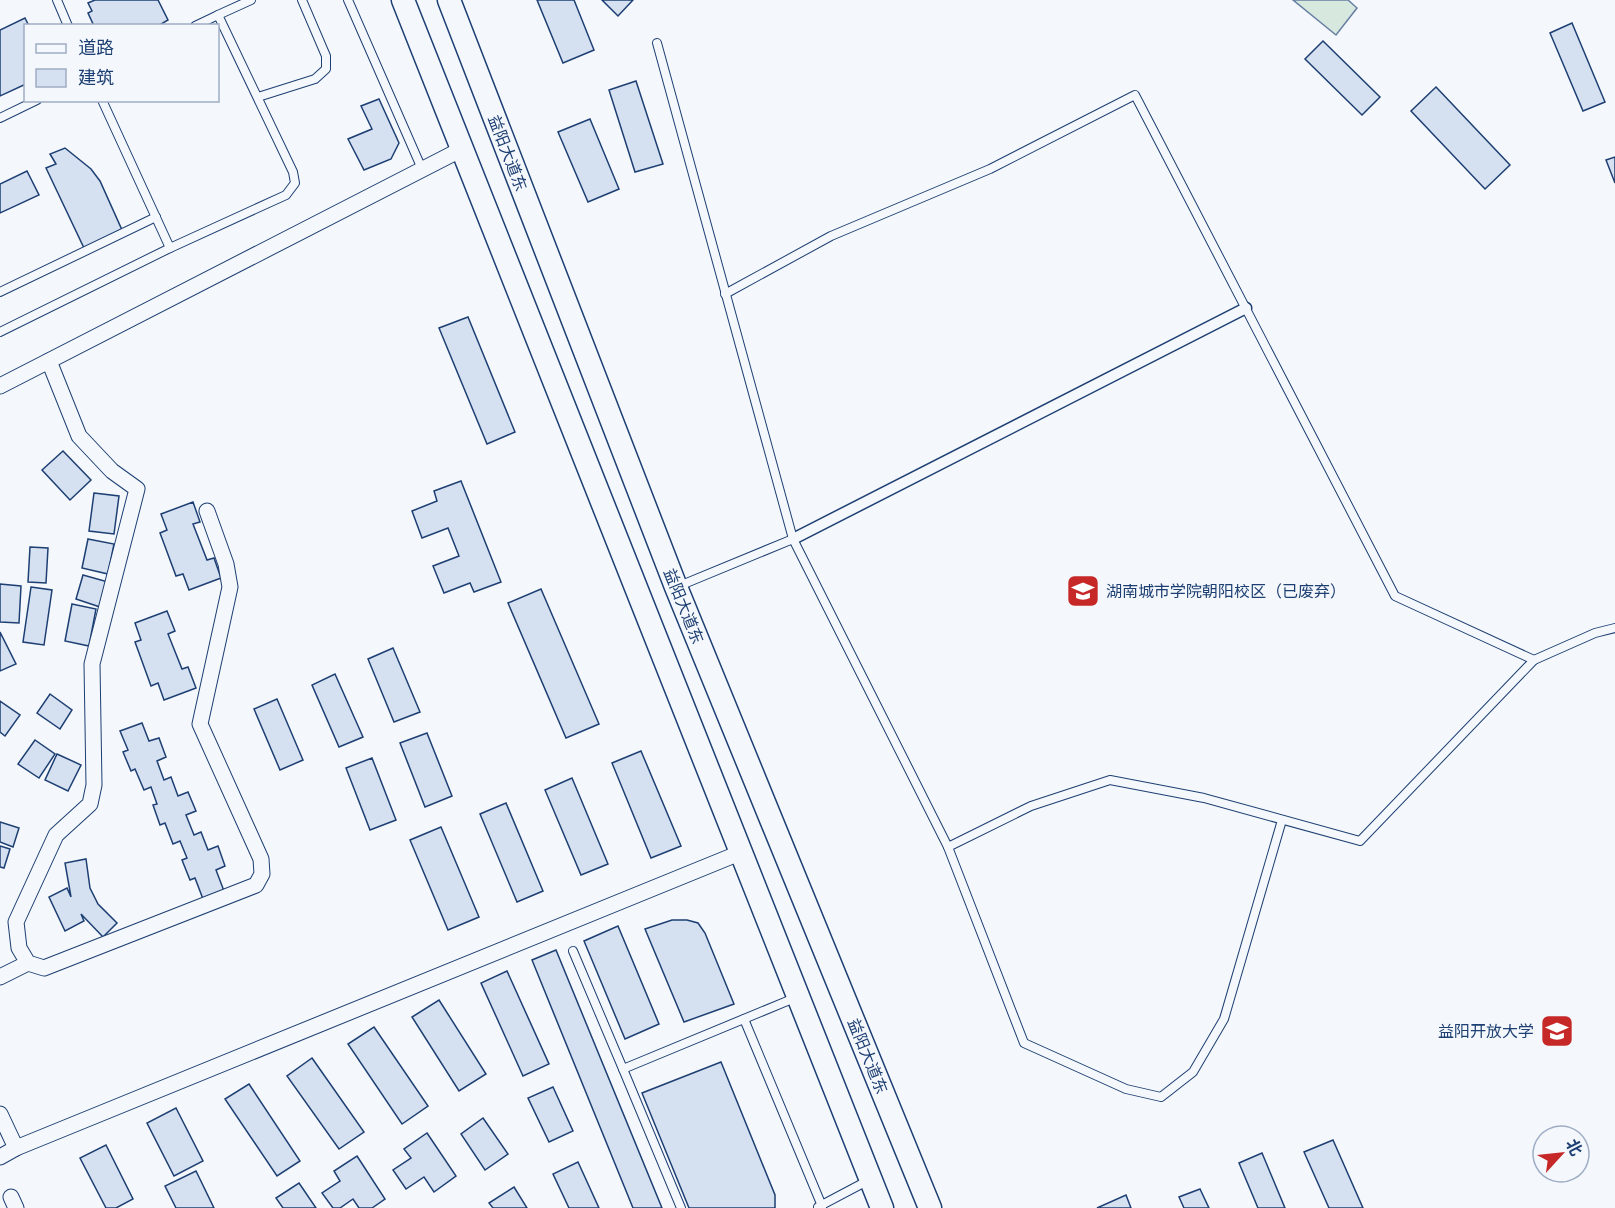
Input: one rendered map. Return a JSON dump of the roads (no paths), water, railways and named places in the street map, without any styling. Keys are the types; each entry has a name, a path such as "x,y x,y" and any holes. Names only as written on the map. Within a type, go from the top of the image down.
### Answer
{"main road":[{"name":"益阳大道东","path":"449,0 676,587 930,1208"},
{"path":"412,3 462,149 882,1208"}],"street":[{"path":"0,386 462,149"},
{"path":"793,539 1246,308"},
{"path":"49,361 79,436 112,471 137,489 92,664 94,785 90,804 56,835 16,922 19,948 28,963 44,968 256,885 262,874 261,859 200,724 230,587 226,564 207,511"},
{"path":"0,1157 16,1148 742,852"},
{"path":"0,977 28,963"},
{"path":"0,1114 16,1148"}],"lane":[{"path":"57,0 67,24"},
{"path":"199,24 251,0"},
{"path":"258,98 315,79 326,69 327,56 302,0"},
{"path":"348,0 422,169"},
{"path":"0,332 170,248 286,195 295,183 293,172 218,15"},
{"path":"657,43 793,539 948,848 1024,1043 1125,1089 1161,1097 1193,1072 1224,1019 1282,820"},
{"path":"724,294 831,236 990,169 1135,94 1395,596 1534,660"},
{"path":"0,118 33,102"},
{"path":"103,102 170,248"},
{"path":"0,292 156,216"},
{"path":"676,587 793,539"},
{"path":"948,848 1031,806 1110,780 1204,798 1360,842 1534,660 1595,633 1615,628"},
{"path":"573,951 681,1208"},
{"path":"623,1069 799,996"},
{"path":"744,1019 819,1207 870,1179"}],"place":[{"name":"湖南城市学院朝阳校区（已废弃）","path":"1083,591"},
{"name":"益阳开放大学","path":"1557,1031"}]}
